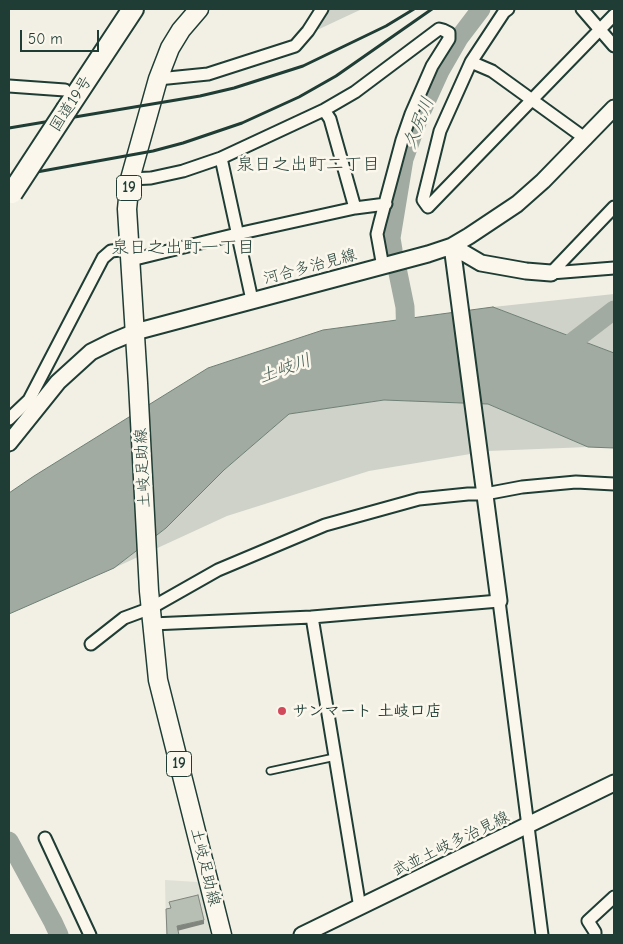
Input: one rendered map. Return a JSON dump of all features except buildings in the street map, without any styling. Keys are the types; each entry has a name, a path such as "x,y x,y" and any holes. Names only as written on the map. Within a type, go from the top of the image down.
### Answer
{"highway":[{"name":"国道19号","path":"10,190 116,9"},
{"name":"国道19号","path":"62,103 133,9"}],"main road":[{"name":"土岐足助線","path":"199,9 181,30 170,48 158,79 130,179 127,210 151,608 158,680 222,935"},
{"name":"河合多治見線","path":"9,443 58,382 92,352 135,332 383,267 452,246 486,226 517,204 543,181 614,108"},
{"path":"452,246 481,263 526,271 551,273"},
{"path":"452,246 499,601"},
{"name":"武並土岐多治見線","path":"302,935 614,784"}],"street":[{"path":"158,79 208,74 294,46 308,31 322,9"},
{"path":"508,9 504,12 471,62 440,132 423,200 428,207 614,15"},
{"path":"582,9 614,46"},
{"path":"130,179 151,178 184,171 221,158 324,110 355,92 439,29 446,31 449,33 449,39 432,66 411,114 393,173 377,234 383,267"},
{"path":"471,62 492,71 586,138"},
{"path":"9,86 62,103"},
{"path":"324,110 330,119 354,208"},
{"path":"221,158 252,300"},
{"path":"9,419 29,400 103,258 111,251 130,254 237,234 354,208 386,204"},
{"path":"551,273 614,207"},
{"path":"551,273 614,268"},
{"path":"92,644 124,618 151,608 218,570 325,525 419,499 468,494 484,490 576,482 614,484"},
{"path":"151,608 312,617 499,601 542,935"},
{"path":"312,617 360,908"},
{"path":"45,838 90,935"},
{"path":"595,935 588,921 614,897"}],"lane":[{"path":"270,771 335,757"}],"shaded area":[{"path":"328,9 362,9 315,31"},
{"path":"614,294 614,353 493,307"},
{"path":"384,400 488,404 588,447 488,451 369,471 227,516 114,568 166,528 224,470 289,414"},
{"path":"165,880 198,882 211,935 166,935"}],"water":[{"name":"土岐川","path":"493,307 614,353 614,448 588,447 488,404 384,400 289,414 224,470 166,528 114,568 9,614 9,493 34,476 208,368 323,330"}],"waterway":[{"name":"久尻川","path":"393,250 391,238 404,159 419,117 440,71 459,38 481,9"},
{"name":"久尻川","path":"397,268 405,307 406,344"},
{"path":"558,353 614,310"},
{"path":"9,841 59,935"}],"railway":[{"path":"9,128 200,96 234,88 303,66 386,26 414,9"},
{"path":"9,177 153,151 242,123 299,97 336,76 432,9"}],"place":[{"name":"サンマート 土岐口店","path":"282,711"}],"district":[{"name":"泉日之出町二丁目","path":"308,165"},
{"name":"泉日之出町一丁目","path":"183,248"}]}
